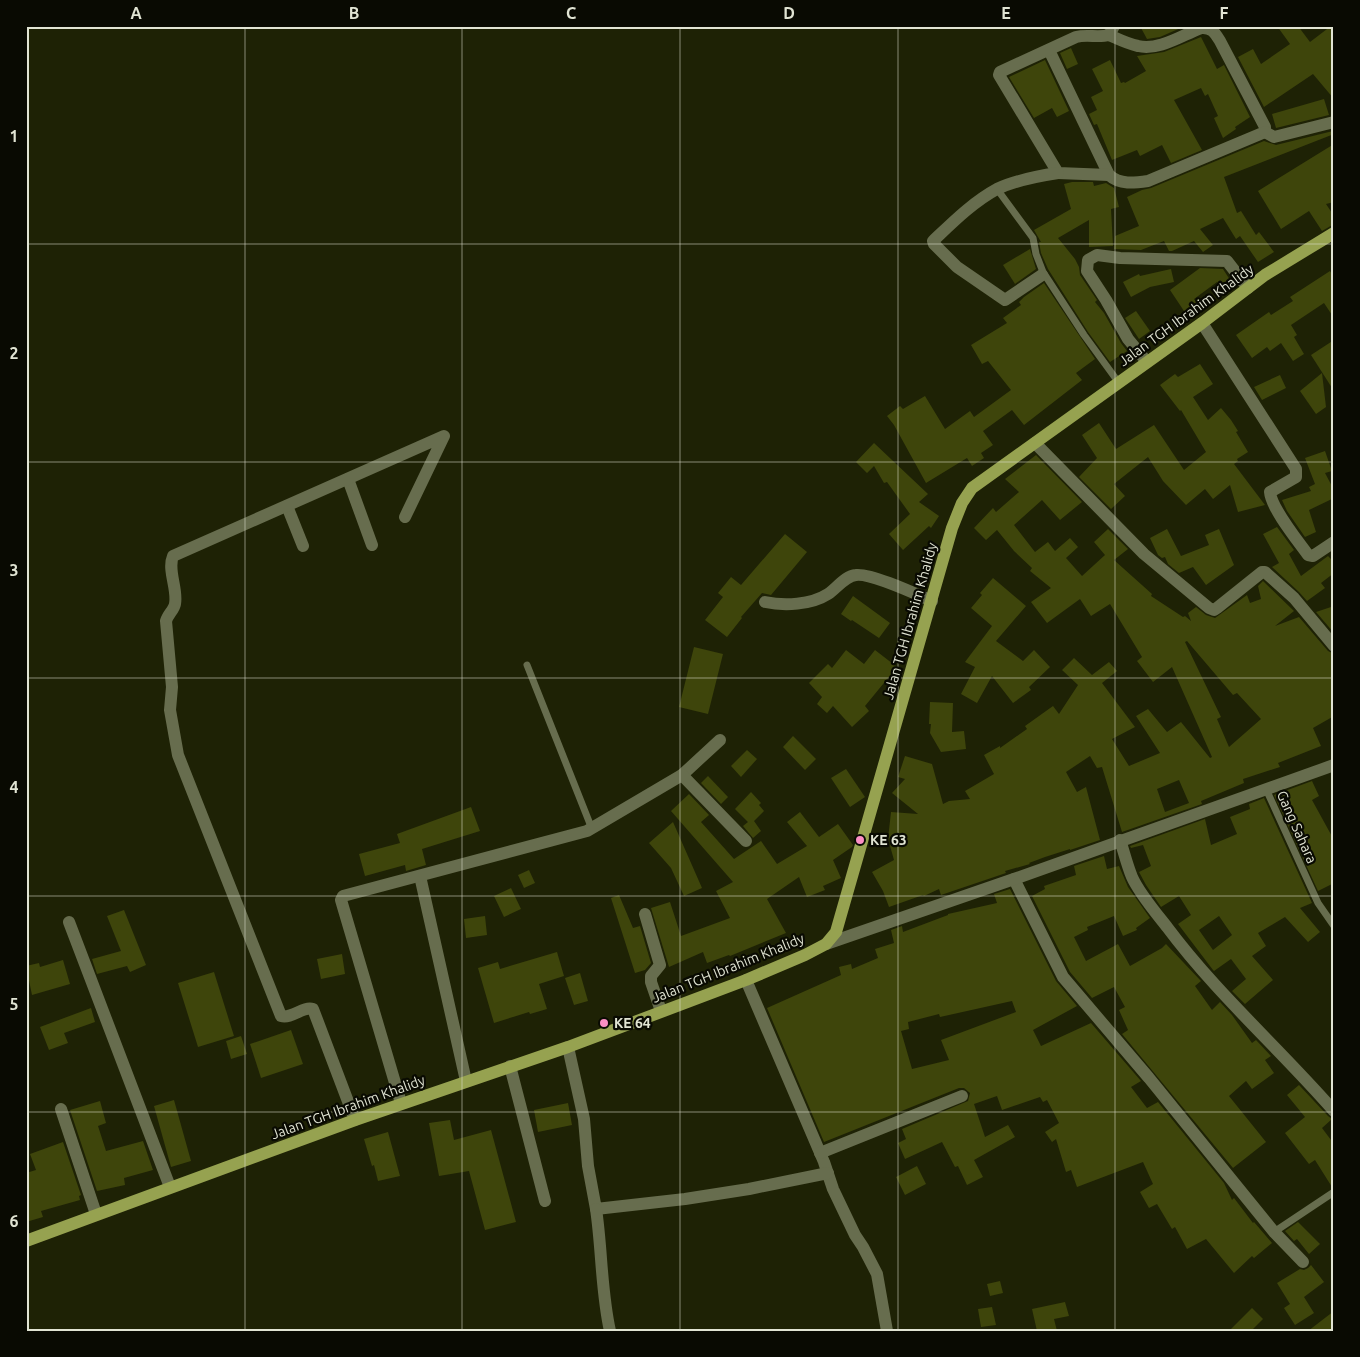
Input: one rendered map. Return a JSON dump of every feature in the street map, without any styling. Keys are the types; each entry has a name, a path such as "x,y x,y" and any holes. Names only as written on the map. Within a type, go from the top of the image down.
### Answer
{"main road":[{"name":"Jalan TGH Ibrahim Khalidy","path":"26,1241 402,1103 568,1047 746,980 826,944 836,932 952,528 962,503 972,488 1202,323 1265,275 1334,233"}],"street":[{"path":"1058,173 999,75 1000,72 1082,35 1103,37 1111,30 1138,46 1147,47 1165,43 1207,27 1212,30 1220,41 1265,132 1274,137 1334,122"},
{"path":"1049,50 1113,179 1131,183 1148,181 1265,132"},
{"path":"1042,275 1005,300 1000,299 957,267 933,241 973,204 997,189 1015,182 1058,173 1109,174"},
{"path":"1147,362 1128,339 1087,271 1088,260 1096,255 1120,258 1227,261 1248,288"},
{"path":"1202,323 1296,469 1296,477 1270,492 1271,498 1278,510 1308,555 1313,556 1334,542"},
{"path":"355,1120 313,1009 310,1008 286,1017 281,1016 178,755 170,710 172,687 166,621 176,603 172,558 444,436 405,517"},
{"path":"1034,443 1144,554 1210,608 1214,610 1217,608 1262,572 1269,575 1294,598 1334,646"},
{"path":"348,479 372,545"},
{"path":"288,506 303,546"},
{"path":"765,602 797,604 820,598 855,575 865,575 932,601"},
{"path":"402,1103 341,900 343,896 592,829 682,775 720,740"},
{"path":"826,944 1014,879 1334,764"},
{"path":"682,775 746,841"},
{"path":"1120,840 1133,878 1156,914 1184,950 1218,990 1334,1111"},
{"path":"420,876 466,1081"},
{"path":"1014,879 1063,977 1149,1078 1274,1232 1303,1262"},
{"path":"645,914 660,964 651,976 651,982 661,1011"},
{"path":"69,922 170,1187"},
{"path":"746,980 820,1153 833,1189 877,1274 887,1331"},
{"path":"568,1047 584,1119 588,1166 600,1232 604,1292 610,1331"},
{"path":"510,1066 545,1201"},
{"path":"820,1153 962,1096"},
{"path":"61,1109 96,1214"},
{"path":"596,1209 749,1189 828,1173"}],"lane":[{"path":"997,189 1033,238 1036,254 1043,272 1084,336 1119,383"},
{"path":"527,665 592,829"},
{"name":"Gang Sahara","path":"1266,789 1318,903 1334,926"},
{"path":"1274,1232 1334,1192"}],"building":[{"path":"1140,26 1185,26 1160,37 1147,39"},
{"path":"1277,26 1298,26 1310,42 1331,26 1334,26 1334,99 1313,74 1264,107 1238,57 1253,49 1261,64 1290,44"},
{"path":"1201,37 1217,69 1224,65 1250,117 1223,138 1214,118 1218,116 1208,94 1205,96 1201,88 1174,100 1202,150 1171,163 1162,145 1140,156 1137,150 1112,160 1097,124 1094,125 1089,114 1097,110 1091,97 1103,91 1092,69 1110,60 1121,83 1125,83 1146,71 1137,56 1164,52"},
{"path":"1071,48 1078,64 1067,69 1060,53"},
{"path":"1045,60 1069,111 1057,117 1052,108 1034,118 1009,77"},
{"path":"1324,99 1329,115 1276,128 1272,114"},
{"path":"1333,131 1334,134 1224,177 1237,213 1241,211 1256,235 1259,232 1274,252 1258,262 1240,236 1236,239 1223,218 1200,229 1213,245 1203,252 1194,241 1172,251 1169,251 1164,241 1141,250 1114,249 1115,236 1139,226 1127,197 1264,141 1276,145"},
{"path":"1334,144 1334,202 1326,204 1334,216 1334,224 1322,231 1309,211 1281,229 1258,191"},
{"path":"1093,182 1094,186 1106,183 1114,188 1119,207 1111,209 1113,246 1089,247 1089,220 1058,238 1075,259 1080,275 1097,300 1095,302 1104,313 1127,351 1110,362 1088,332 1048,269 1041,253 1039,242 1041,242 1034,230 1071,209 1064,184"},
{"path":"1030,249 1036,269 1015,284 1003,265"},
{"path":"1200,268 1223,269 1230,280 1219,286 1217,282 1194,299 1200,309 1188,317 1170,290"},
{"path":"1171,269 1174,282 1150,287 1131,297 1123,282 1139,274 1140,276"},
{"path":"1330,271 1334,278 1334,318 1324,303 1291,325 1297,335 1294,337 1304,354 1293,361 1281,343 1270,351 1267,347 1252,358 1236,335 1269,312 1271,315 1293,301 1290,297"},
{"path":"1044,283 1095,359 1076,373 1082,380 1024,425 1012,410 983,431 993,445 981,453 984,458 972,466 967,458 926,483 894,425 887,416 900,406 903,409 925,396 945,429 970,411 974,417 1011,390 988,361 982,364 971,345 1007,323 1003,318 1021,305 1019,302 1024,297"},
{"path":"1136,311 1150,331 1139,339 1125,318"},
{"path":"1334,340 1334,391 1311,355"},
{"path":"1200,364 1213,384 1193,397 1208,420 1221,408 1231,420 1248,452 1237,459 1238,461 1234,464 1265,505 1238,512 1230,485 1213,499 1205,489 1186,505 1163,481 1148,457 1114,484 1125,496 1111,509 1079,477 1097,458 1082,435 1099,423 1116,449 1154,425 1184,470 1206,452 1181,410 1160,385 1175,374 1178,377"},
{"path":"1322,373 1326,407 1316,414 1300,391"},
{"path":"1280,375 1286,388 1262,400 1254,387"},
{"path":"874,443 928,494 919,502 939,516 931,528 929,526 903,550 889,534 910,514 887,482 884,483 874,466 867,473 856,462"},
{"path":"1325,451 1332,471 1325,473 1334,490 1334,498 1309,510 1316,532 1305,537 1287,511 1282,500 1311,491 1309,487 1315,484 1305,458"},
{"path":"1036,455 1082,502 1060,520 1042,500 1014,525 1035,552 1048,542 1055,551 1070,538 1078,547 1066,558 1082,576 1105,555 1094,542 1108,529 1128,549 1114,560 1152,594 1151,596 1191,621 1188,613 1196,607 1206,615 1215,618 1247,595 1250,603 1261,599 1258,586 1263,581 1294,611 1275,626 1299,617 1328,651 1334,654 1334,716 1313,728 1321,746 1278,763 1280,767 1243,779 1244,783 1201,801 1202,804 1122,832 1102,767 1097,768 1090,756 1066,772 1077,792 1086,787 1100,840 1045,857 1030,864 1005,871 1006,873 941,895 939,889 924,896 889,907 883,891 872,872 894,860 888,839 891,812 918,814 892,793 905,779 898,777 905,756 932,764 943,804 949,801 970,799 965,791 994,774 984,755 1000,746 1000,748 1027,729 1025,726 1053,706 1059,714 1078,685 1062,670 1074,658 1092,675 1109,662 1117,671 1102,683 1135,727 1112,739 1129,766 1160,753 1136,716 1148,709 1167,732 1181,722 1210,758 1212,757 1172,667 1153,682 1137,661 1142,657 1110,604 1091,616 1080,599 1047,623 1031,602 1051,588 1030,571 1032,568 1014,551 997,530 986,540 974,528 993,508 996,512 1019,492 1005,479","holes":["1187,641 1233,695 1237,693 1261,719 1229,747 1217,719 1221,717 1185,642","1179,780 1189,803 1165,812 1157,789"]},
{"path":"1277,527 1294,550 1289,554 1301,576 1328,556 1334,562 1334,573 1321,583 1325,588 1307,601 1272,567 1279,563 1263,534"},
{"path":"1167,529 1181,556 1209,545 1205,535 1219,529 1234,565 1206,585 1193,567 1179,573 1168,564 1165,557 1162,558 1158,555 1150,538"},
{"path":"785,534 807,552 771,595 762,593 727,637 705,620 723,597 718,593 731,577 741,585"},
{"path":"993,578 1026,606 996,641 1023,661 1034,650 1050,667 1029,687 1031,690 1013,703 992,676 977,703 961,694 975,667 965,662 992,626 971,608 982,595 980,593"},
{"path":"853,596 890,623 879,638 841,614"},
{"path":"1334,606 1334,633 1316,612"},
{"path":"694,647 723,654 708,714 679,707"},
{"path":"846,650 864,664 875,650 897,667 865,706 869,711 852,727 833,706 827,713 817,704 822,697 809,683 828,664 832,668"},
{"path":"930,702 953,703 952,732 964,731 966,749 941,752 930,733"},
{"path":"793,736 816,759 805,770 783,747"},
{"path":"747,750 757,759 741,777 731,766"},
{"path":"846,769 865,797 850,807 831,778"},
{"path":"708,776 728,797 721,804 701,783"},
{"path":"1312,781 1319,796 1312,800 1334,840 1334,883 1318,891 1274,795"},
{"path":"751,792 761,803 759,805 764,811 754,821 761,831 753,838 743,826 748,822 735,809"},
{"path":"689,794 709,815 701,822 734,859 761,841 777,864 807,846 787,822 800,812 819,837 838,824 853,845 833,860 841,878 823,886 825,890 807,897 799,877 767,899 786,933 730,956 707,963 703,952 669,967 651,908 670,902 681,936 730,918 716,891 733,882 671,811"},
{"path":"1264,798 1312,903 1300,908 1320,932 1308,942 1285,917 1258,933 1266,946 1252,956 1273,980 1245,1004 1232,991 1246,979 1231,959 1213,970 1178,924 1191,915 1179,896 1161,907 1139,872 1151,866 1143,845 1131,848 1130,846 1205,819 1211,845 1237,834 1230,817 1250,809 1249,804","holes":["1219,916 1232,935 1213,950 1199,930"]},
{"path":"471,807 480,831 422,849 426,865 406,871 405,865 365,876 359,854 400,843 397,834"},
{"path":"673,822 702,888 684,896 671,868 649,843"},
{"path":"1104,856 1107,869 1119,866 1128,887 1150,918 1136,928 1137,930 1123,936 1114,916 1087,927 1088,930 1074,937 1086,961 1118,944 1130,966 1166,944 1201,981 1195,986 1212,1010 1220,1002 1252,1043 1256,1040 1271,1056 1265,1060 1274,1073 1252,1089 1246,1081 1229,1096 1266,1142 1233,1168 1122,1034 1128,1030 1119,1010 1125,1007 1114,987 1092,998 1070,972 1032,896 1045,889 1044,886 1076,875 1074,866"},
{"path":"529,870 535,883 524,888 518,875"},
{"path":"511,888 521,909 504,917 494,896"},
{"path":"1010,889 1056,981 1077,1006 1033,1030 1041,1046 1091,1023 1141,1081 1131,1087 1147,1108 1158,1102 1224,1183 1232,1200 1234,1198 1253,1223 1272,1243 1254,1258 1252,1256 1234,1273 1206,1239 1187,1249 1175,1227 1172,1229 1157,1204 1149,1208 1140,1192 1153,1184 1143,1162 1077,1187 1071,1170 1066,1172 1056,1139 1052,1142 1045,1132 1059,1123 1047,1100 1043,1102 1040,1097 1002,1110 997,1096 974,1104 985,1137 1008,1125 1015,1137 974,1160 983,1177 967,1185 958,1166 955,1167 942,1142 905,1159 898,1143 906,1139 902,1129 968,1101 970,1093 964,1088 959,1088 824,1142 767,1008 841,975 839,967 851,964 852,969 878,958 875,949 894,943 891,930 902,926 903,932 948,914 997,903 994,894","holes":["1012,1001 1016,1012 941,1040 949,1060 912,1069 901,1031 909,1029 908,1022 939,1014 940,1017"]},
{"path":"619,895 633,928 640,926 651,963 645,970 635,973 611,898"},
{"path":"124,910 146,965 130,972 127,966 97,974 92,959 121,951 107,916"},
{"path":"485,916 487,935 466,938 464,919"},
{"path":"557,952 564,976 539,984 547,1009 530,1014 529,1012 494,1023 478,968 498,962 500,969"},
{"path":"342,954 345,974 321,979 317,959"},
{"path":"63,960 70,984 32,995 26,966 39,963 40,967"},
{"path":"214,972 234,1036 198,1047 178,983"},
{"path":"580,973 588,1001 574,1005 565,978"},
{"path":"91,1008 95,1022 64,1033 68,1043 49,1050 40,1027"},
{"path":"291,1030 303,1064 261,1078 250,1044"},
{"path":"241,1036 247,1054 231,1059 226,1041"},
{"path":"1299,1085 1332,1119 1322,1128 1334,1144 1334,1187 1332,1187 1315,1160 1309,1164 1285,1133 1305,1117 1287,1095"},
{"path":"174,1100 191,1161 171,1167 154,1106"},
{"path":"100,1101 106,1123 98,1126 106,1151 143,1141 153,1170 124,1178 125,1185 97,1191 70,1110"},
{"path":"568,1103 572,1125 538,1132 534,1110"},
{"path":"450,1120 454,1140 491,1130 516,1222 485,1230 469,1171 439,1176 429,1123"},
{"path":"388,1132 400,1176 378,1181 364,1139"},
{"path":"63,1142 81,1195 79,1196 80,1200 41,1211 43,1217 26,1222 26,1173 36,1170 30,1154"},
{"path":"917,1166 926,1184 905,1195 896,1177"},
{"path":"1298,1222 1320,1244 1309,1254 1297,1239 1294,1241 1285,1231"},
{"path":"1311,1265 1324,1282 1304,1297 1314,1313 1295,1325 1284,1308 1290,1304 1277,1283 1300,1269 1304,1270"},
{"path":"1000,1281 1003,1293 990,1296 987,1284"},
{"path":"1065,1302 1069,1316 1054,1319 1057,1331 1037,1331 1032,1309"},
{"path":"992,1307 996,1325 981,1327 978,1309"},
{"path":"1252,1308 1263,1319 1251,1331 1229,1331"},
{"path":"1334,1311 1334,1331 1308,1331"}],"place":[{"name":"KE 63","path":"860,840"},
{"name":"KE 64","path":"604,1023"}]}
